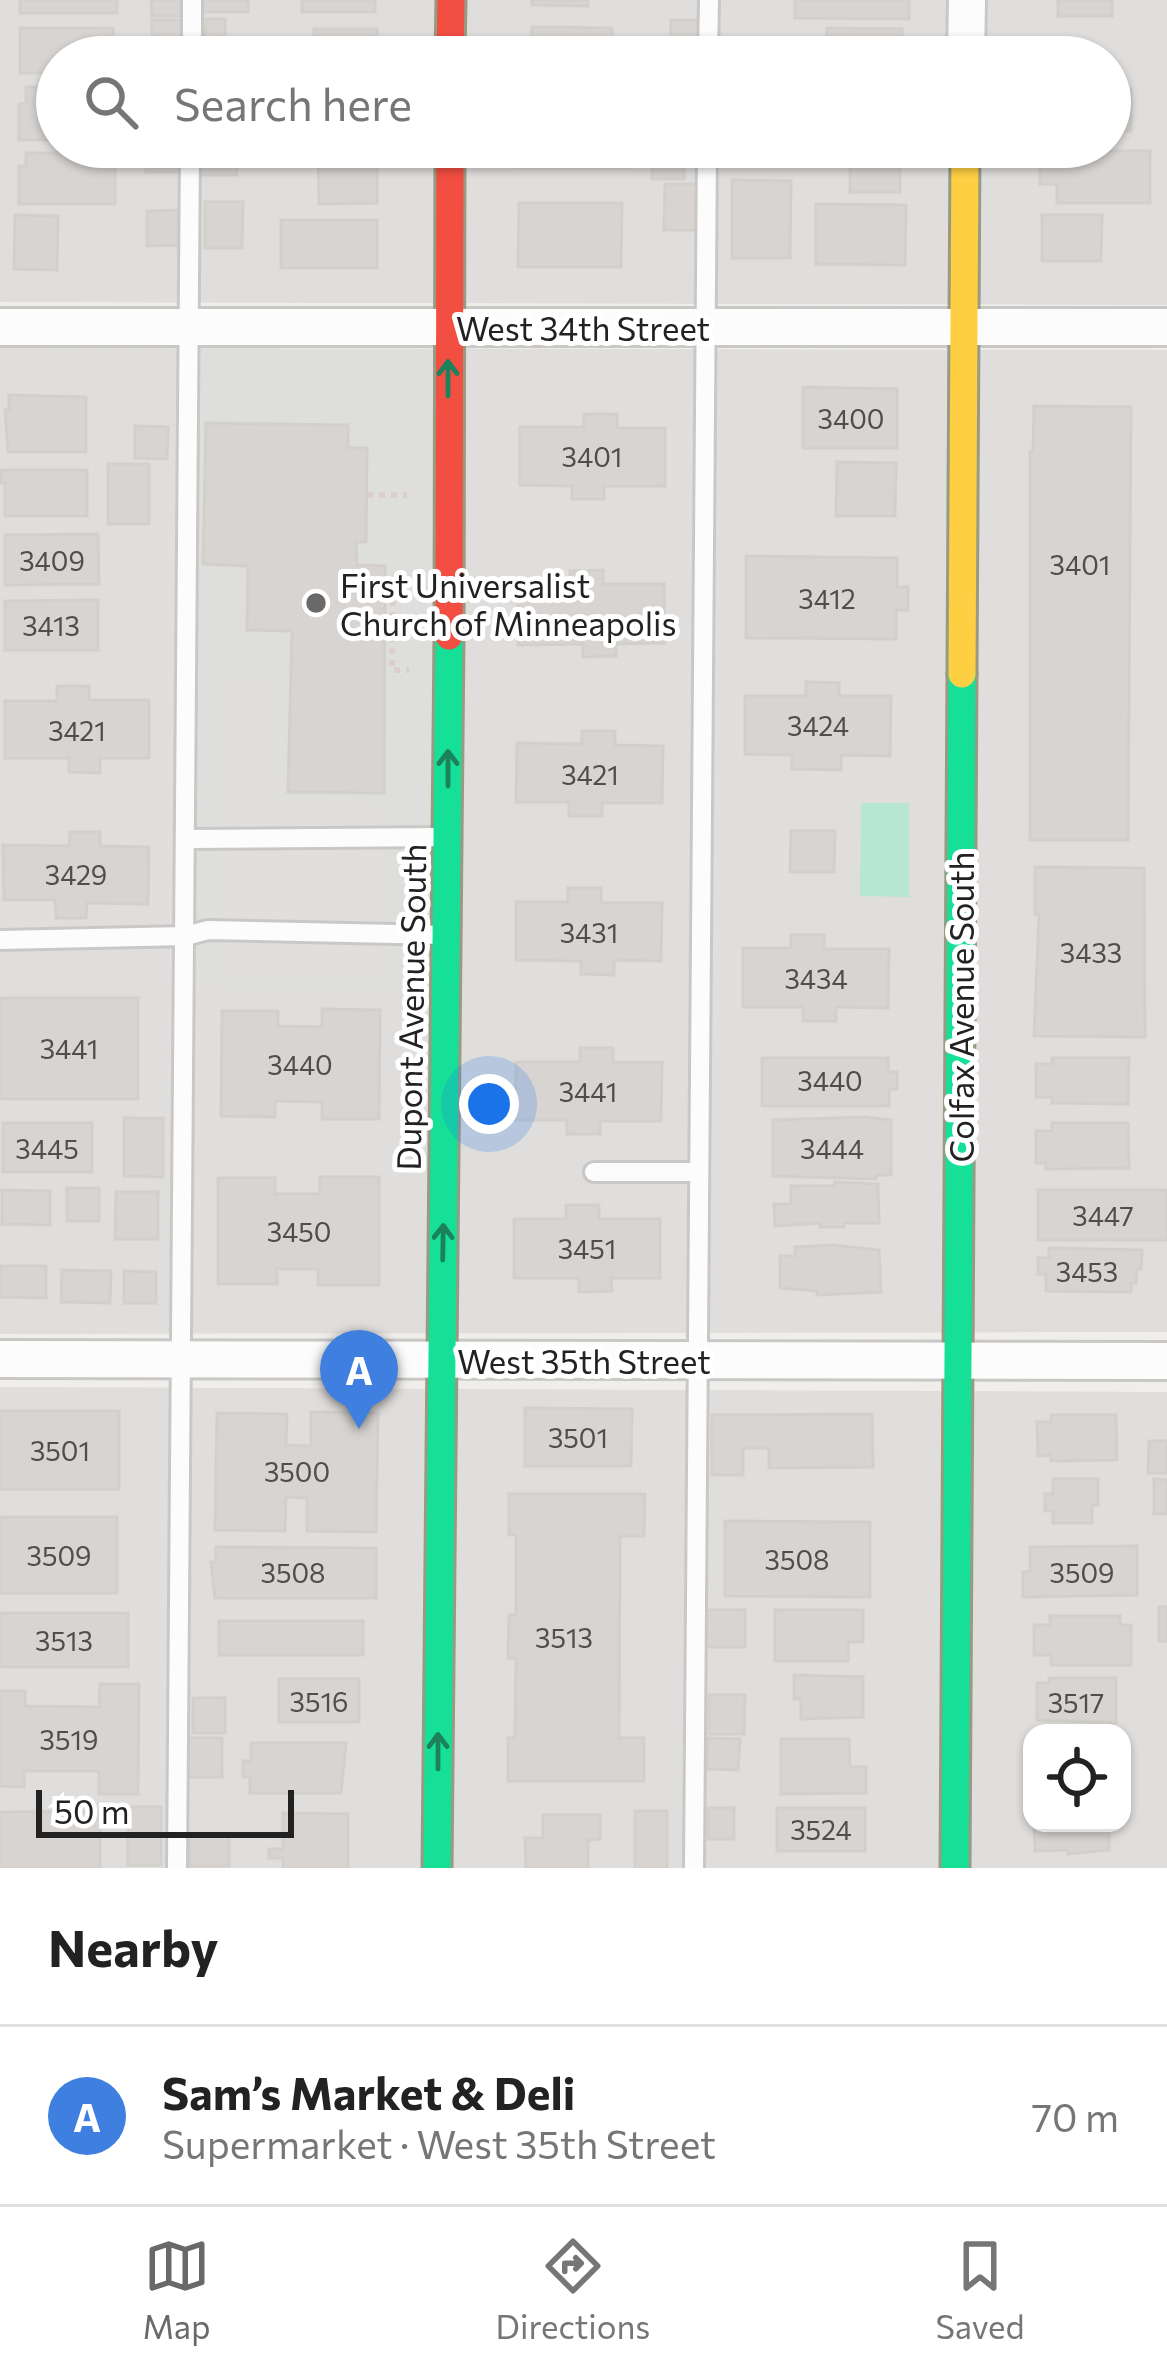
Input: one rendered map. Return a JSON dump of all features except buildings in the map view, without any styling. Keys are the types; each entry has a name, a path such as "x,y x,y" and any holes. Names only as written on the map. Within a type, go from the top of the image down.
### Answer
{"street":[{"path":"450,36 451,0"},
{"path":"966,36 967,0"},
{"name":"Dupont Avenue South","path":"437,1868 448,935 449,168"},
{"name":"Colfax Avenue South","path":"955,1868 965,168"},
{"name":"West 34th Street","path":"0,327 1167,327"},
{"name":"West 35th Street","path":"0,1359 1167,1361"}],"lane":[{"path":"192,0 192,36"},
{"path":"708,36 709,0"},
{"path":"176,1868 188,839 190,168"},
{"path":"694,1868 707,168"},
{"path":"188,839 448,837"},
{"path":"0,940 186,937 208,930 448,935"},
{"path":"594,1172 698,1172"}],"path":[{"path":"367,495 398,495"},
{"path":"393,576 392,670 409,670"}],"shaded area":[{"path":"0,0 1167,0 1167,305 0,302"},
{"path":"0,348 1167,350 1167,1332 0,1334"},
{"path":"193,348 429,350 421,987 192,987"},
{"path":"665,378 697,378 695,486 665,486"},
{"path":"715,395 747,395 745,774 789,775 789,930 744,932 743,1045 762,1046 761,1226 710,1226"},
{"path":"610,498 693,499 693,576 609,575"},
{"path":"135,524 176,524 174,923 148,923 150,682 135,681 136,652 122,652 122,587 135,586"},
{"path":"621,647 695,648 694,742 620,740"},
{"path":"212,680 282,680 283,801 382,801 383,976 221,978 218,1317 187,1316 193,979 214,978"},
{"path":"607,816 691,816 690,892 606,892"},
{"path":"4,900 55,900 56,931 3,931"},
{"path":"177,951 177,980 0,980 0,952"},
{"path":"616,963 690,964 689,1062 615,1061"},
{"path":"138,998 171,998 172,1118 138,1118"},
{"path":"686,1133 687,1208 605,1208 604,1134"},
{"path":"0,1387 1167,1392 1167,1868 0,1868"},
{"path":"134,1404 167,1404 166,1795 138,1794 139,1668 128,1667 128,1613 135,1612"},
{"path":"652,1410 687,1410 688,1477 681,1477 679,1811 644,1811 645,1477 652,1476"}],"green space":[{"path":"861,803 909,803 909,897 860,896"}],"traffic: fast":[{"path":"437,1868 449,636"},
{"path":"955,1868 962,674"}],"traffic: slow":[{"path":"962,674 965,168"}],"traffic: jam":[{"path":"450,36 451,0"},
{"path":"449,636 450,168"}],"place":[{"name":"First Universalist Church of Minneapolis","path":"316,603"},
{"name":"Sam’s Market & Deli","path":"359,1429"}]}
